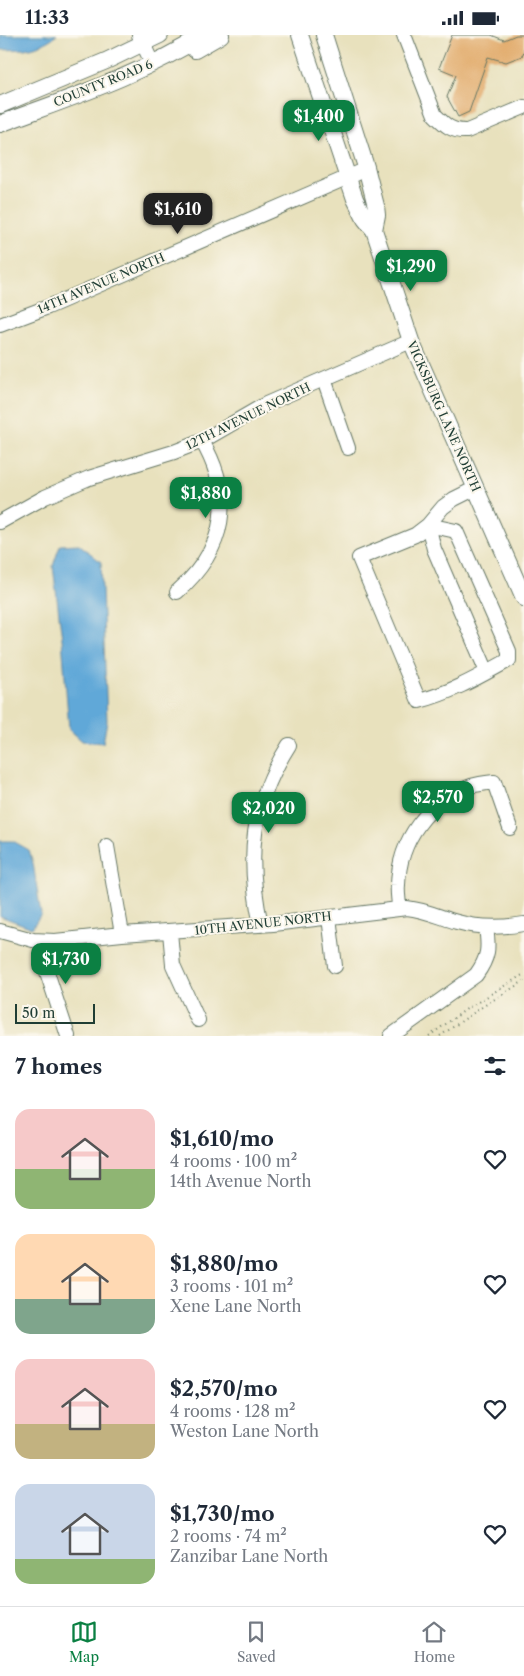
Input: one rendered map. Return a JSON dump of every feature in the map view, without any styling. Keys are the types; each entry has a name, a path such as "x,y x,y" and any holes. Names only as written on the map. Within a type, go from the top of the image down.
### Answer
{"main road":[{"name":"COUNTY ROAD 6","path":"0,105 76,73 141,39 160,35"},
{"name":"COUNTY ROAD 6","path":"0,124 93,89 156,62 204,35"},
{"path":"156,62 188,54 221,35"},
{"name":"VICKSBURG LANE NORTH","path":"324,35 367,169 376,206 377,215 374,230"},
{"name":"VICKSBURG LANE NORTH","path":"300,37 359,207 374,230 411,341 524,598"}],"street":[{"path":"404,35 435,115 444,125 457,131 467,131 524,107"},
{"path":"141,39 156,62"},
{"name":"14TH AVENUE NORTH","path":"0,325 66,299 367,169"},
{"name":"12TH AVENUE NORTH","path":"0,522 45,497 89,478 174,452 202,441 266,404 411,341"},
{"path":"324,379 348,448"},
{"path":"177,592 193,578 206,561 215,543 220,521 222,500 219,480 213,459 202,441"},
{"path":"428,525 456,531 509,651 509,661 443,693 419,701 359,558 415,535 428,525 443,507 476,488"},
{"path":"428,525 434,549 487,672"},
{"path":"261,925 252,870 253,841 258,814 267,787 278,762 289,745"},
{"path":"399,908 398,886 400,863 404,849 418,824 433,807 452,795 472,786 494,782 510,828"},
{"path":"107,846 122,934"},
{"name":"10TH AVENUE NORTH","path":"0,931 33,940 55,941 122,934 261,925 399,908 422,909 459,923 486,927 524,924"},
{"path":"329,917 335,966"},
{"path":"391,1036 476,975 484,965 488,954 489,944 486,927"},
{"path":"170,932 173,965 198,1020"},
{"path":"45,941 47,949 46,969 68,1036"}],"path":[{"path":"429,1036 468,1008 524,974"},
{"path":"440,1036 524,981"}],"water":[{"path":"0,35 57,35 36,47 0,50"},
{"path":"79,544 101,562 107,721 103,743 82,741 69,729 62,639 53,566 60,545"},
{"path":"0,841 13,841 29,850 33,863 41,914 32,928 0,916"}],"building":[{"path":"452,35 491,35 504,40 516,35 524,35 524,51 522,56 506,62 488,57 469,112 458,117 447,97 456,75 439,68"}]}
